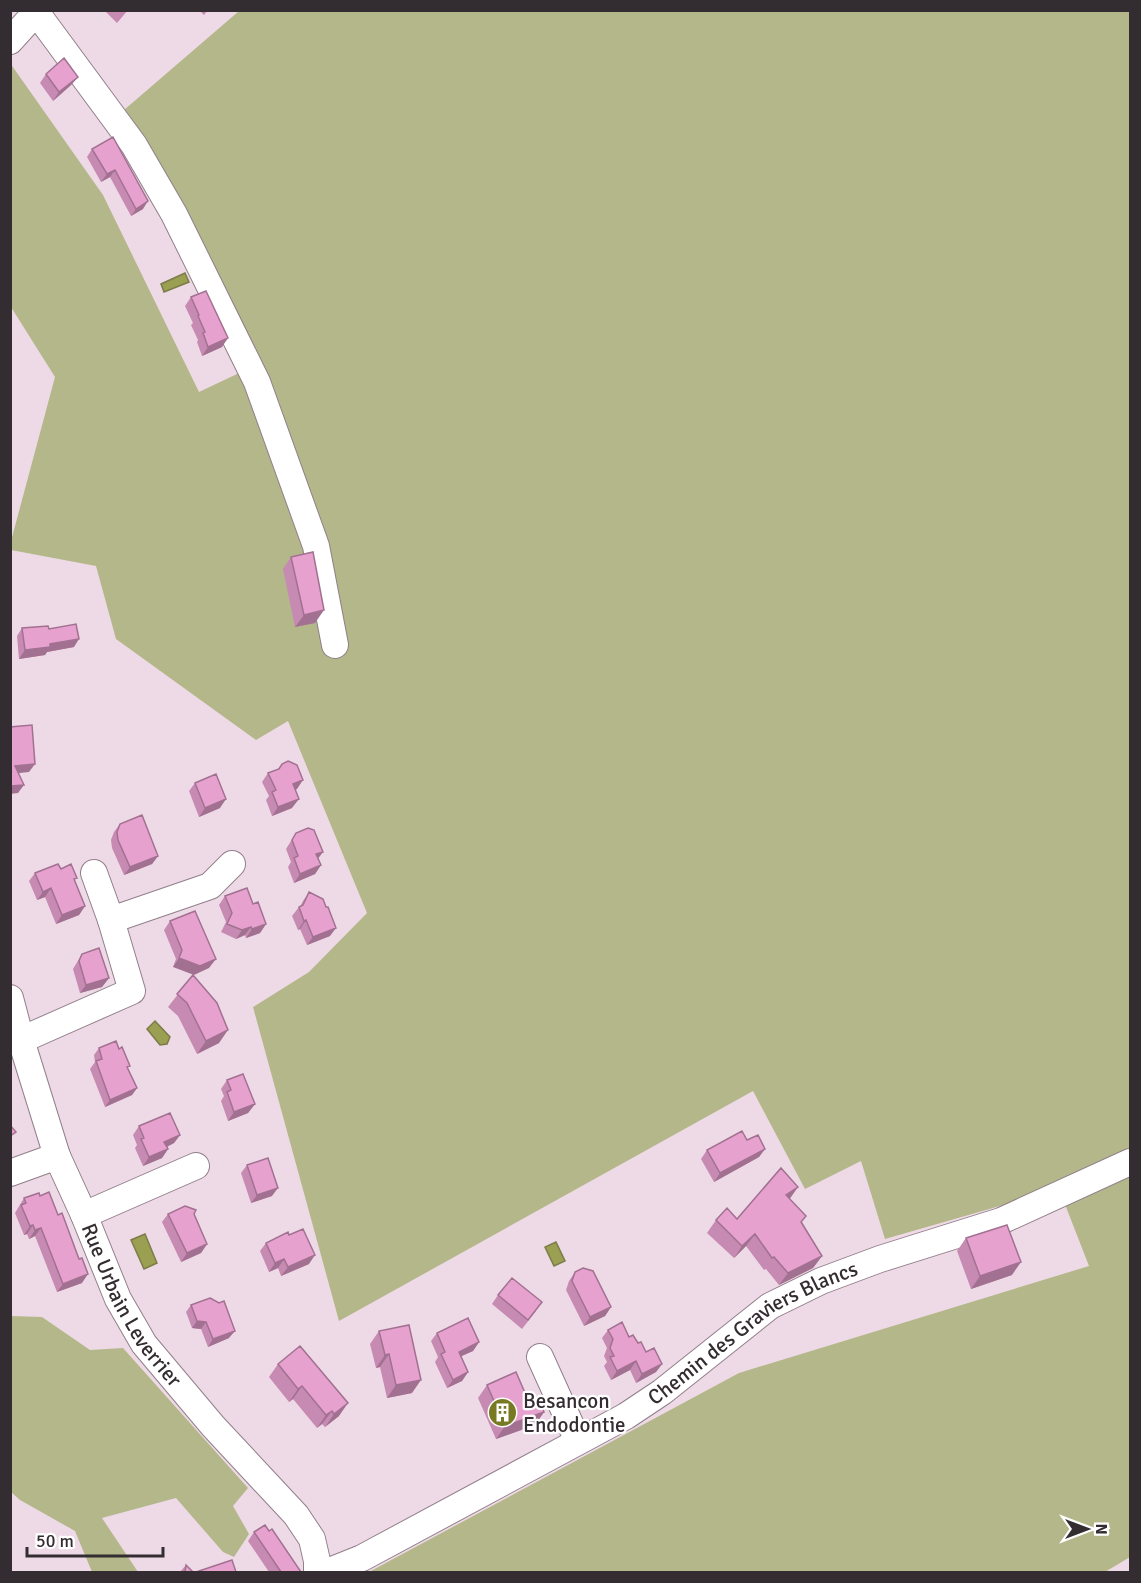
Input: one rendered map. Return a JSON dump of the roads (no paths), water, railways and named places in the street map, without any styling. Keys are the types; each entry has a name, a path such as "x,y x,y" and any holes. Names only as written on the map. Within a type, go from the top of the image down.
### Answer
{"street":[{"path":"10,41 37,11 134,145 179,225 257,382 316,546 335,645"},
{"path":"111,920 210,886 232,864"},
{"path":"21,1041 132,991 94,873"},
{"name":"Rue Urbain Leverrier","path":"10,998 57,1156 118,1299 144,1344 213,1426 296,1515 312,1539 317,1572"},
{"path":"10,1173 57,1156"},
{"name":"Chemin des Graviers Blancs","path":"327,1572 362,1558 626,1416 662,1392 770,1306 821,1281 1001,1221 1131,1162"},
{"path":"84,1215 196,1166"},
{"path":"540,1358 578,1442"}],"place":[{"name":"Besancon Endodontie","path":"502,1413"}]}
